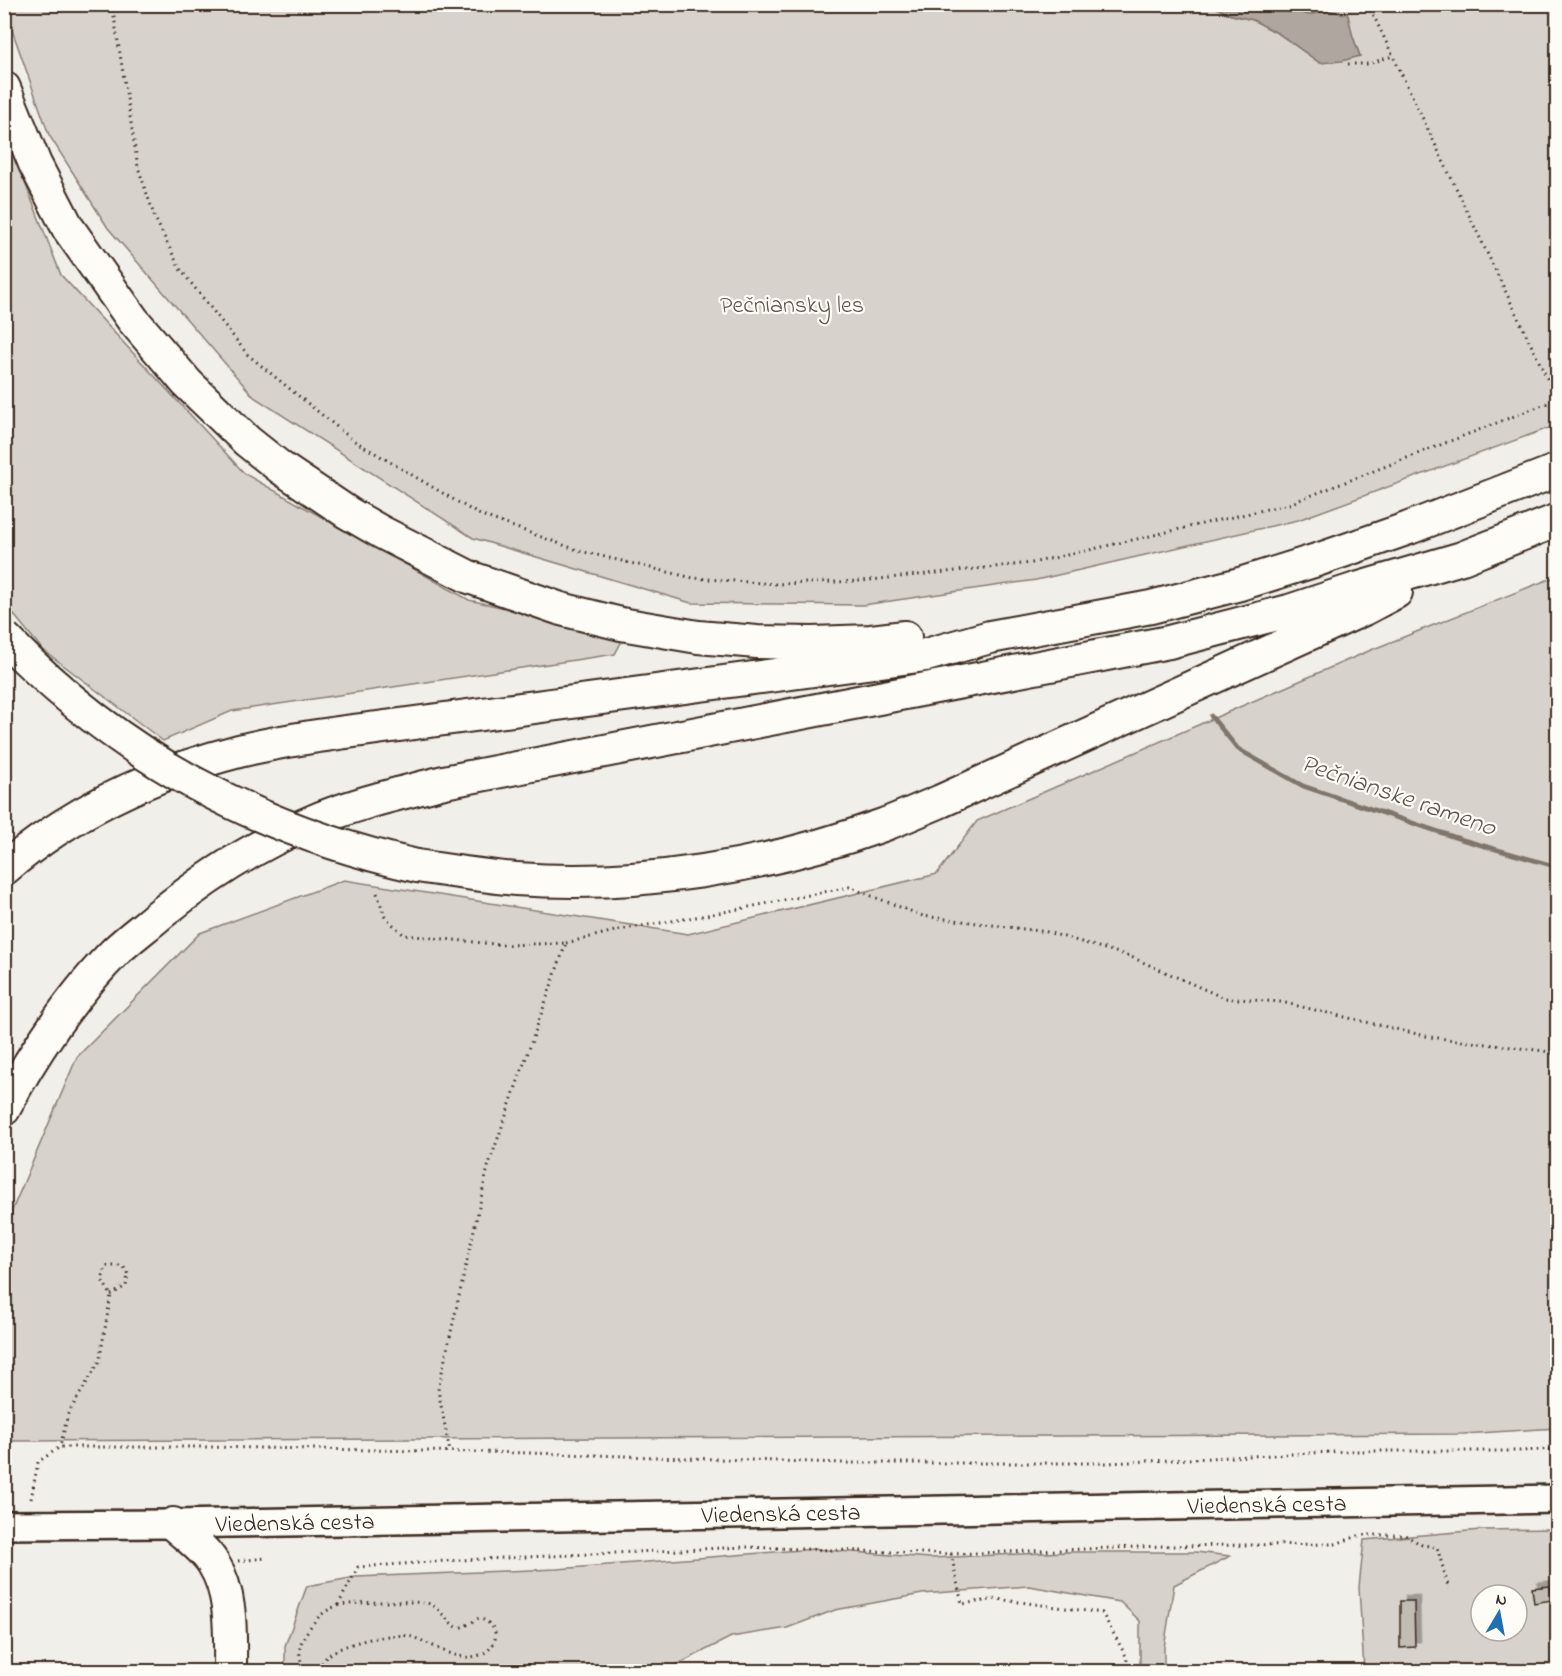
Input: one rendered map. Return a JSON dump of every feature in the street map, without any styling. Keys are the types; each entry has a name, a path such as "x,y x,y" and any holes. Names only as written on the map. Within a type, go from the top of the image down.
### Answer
{"highway":[{"path":"4,88 35,164 68,228 133,320 158,350 187,383 247,441 281,468 381,532 469,577 561,609 661,631 730,640 776,642 871,641 922,635 990,637"},
{"path":"4,869 45,837 114,796 168,774 240,751 343,732 926,655 990,637 1152,608 1240,585 1320,559 1408,528 1557,470"},
{"path":"4,1109 64,1012 117,950 192,889 231,862 310,822 366,803 444,782 1168,642 1289,611 1462,558 1557,520"},
{"path":"4,637 55,685 130,745 171,771 249,812 292,830 365,854 417,866 517,879 644,878 704,871 759,861 828,843 883,825 1366,608 1462,558"},
{"path":"173,1524 214,1563 224,1588 229,1618 230,1671"}],"main road":[{"name":"Viedenská cesta","path":"4,1525 173,1524 1557,1499"}],"path":[{"path":"111,4 138,167 155,218 180,269 248,355 353,440 478,514 580,551 693,578 776,584 861,581 1032,563 1289,504 1557,399 1368,4"},
{"path":"1348,64 1368,64 1393,56"},
{"path":"377,893 385,916 404,935 504,945 566,943 619,930 849,887 923,916 1047,932 1129,956 1224,998 1281,1002 1430,1037 1545,1051 1557,1055"},
{"path":"450,1452 438,1390 485,1178 566,943"},
{"path":"60,1447 68,1414 99,1362 111,1295 102,1280 106,1266 123,1266 128,1274 126,1286 111,1295"},
{"path":"31,1499 38,1462 60,1447 450,1452 843,1463 1108,1463 1353,1451 1557,1449"},
{"path":"338,1605 358,1567 745,1547 951,1554 1165,1546 1335,1545 1360,1535 1405,1535 1422,1545 1437,1547 1449,1589"},
{"path":"951,1554 962,1604 997,1599 1102,1613 1127,1658 1126,1671"},
{"path":"304,1671 299,1658 301,1639 316,1617 338,1605 423,1602 440,1610 452,1624 458,1627 463,1627 479,1618 489,1622 495,1628 494,1644 487,1651 478,1655 469,1657 451,1654 410,1636 396,1635 345,1645 327,1656 319,1671"}],"green space":[{"name":"Pečniansky les","path":"1212,4 1228,14 1253,20 1279,34 1320,63 1360,56 1353,37 1327,10 1309,15 1274,5 1557,5 1557,425 1298,520 1036,580 863,605 691,603 473,538 254,397 108,228 49,135 4,5"},
{"path":"4,129 61,275 245,474 469,600 625,635 615,654 232,711 163,741 42,649 5,604"},
{"path":"1557,576 1557,1428 1463,1434 5,1441 5,1227 77,1057 200,933 344,880 688,934 937,874 977,821 1371,650"},
{"path":"1557,1529 1557,1671 1364,1671 1359,1587 1364,1540 1481,1530"},
{"path":"814,1549 930,1558 1067,1552 1196,1552 1230,1556 1174,1585 1164,1648 1164,1671 1140,1671 1140,1621 1120,1602 1029,1586 922,1594 835,1610 787,1628 731,1637 665,1671 285,1671 285,1646 307,1586 356,1577 557,1569"}],"shaded area":[{"path":"1212,5 1274,5 1309,15 1327,10 1348,15 1360,56 1342,61 1320,63 1279,34 1253,20 1228,14"}],"building":[{"path":"1550,1586 1552,1600 1534,1603 1532,1588"},
{"path":"1400,1601 1414,1601 1415,1647 1400,1648"}],"waterway":[{"name":"Pečnianske rameno","path":"1211,716 1238,749 1303,786 1460,839 1558,867"}]}
